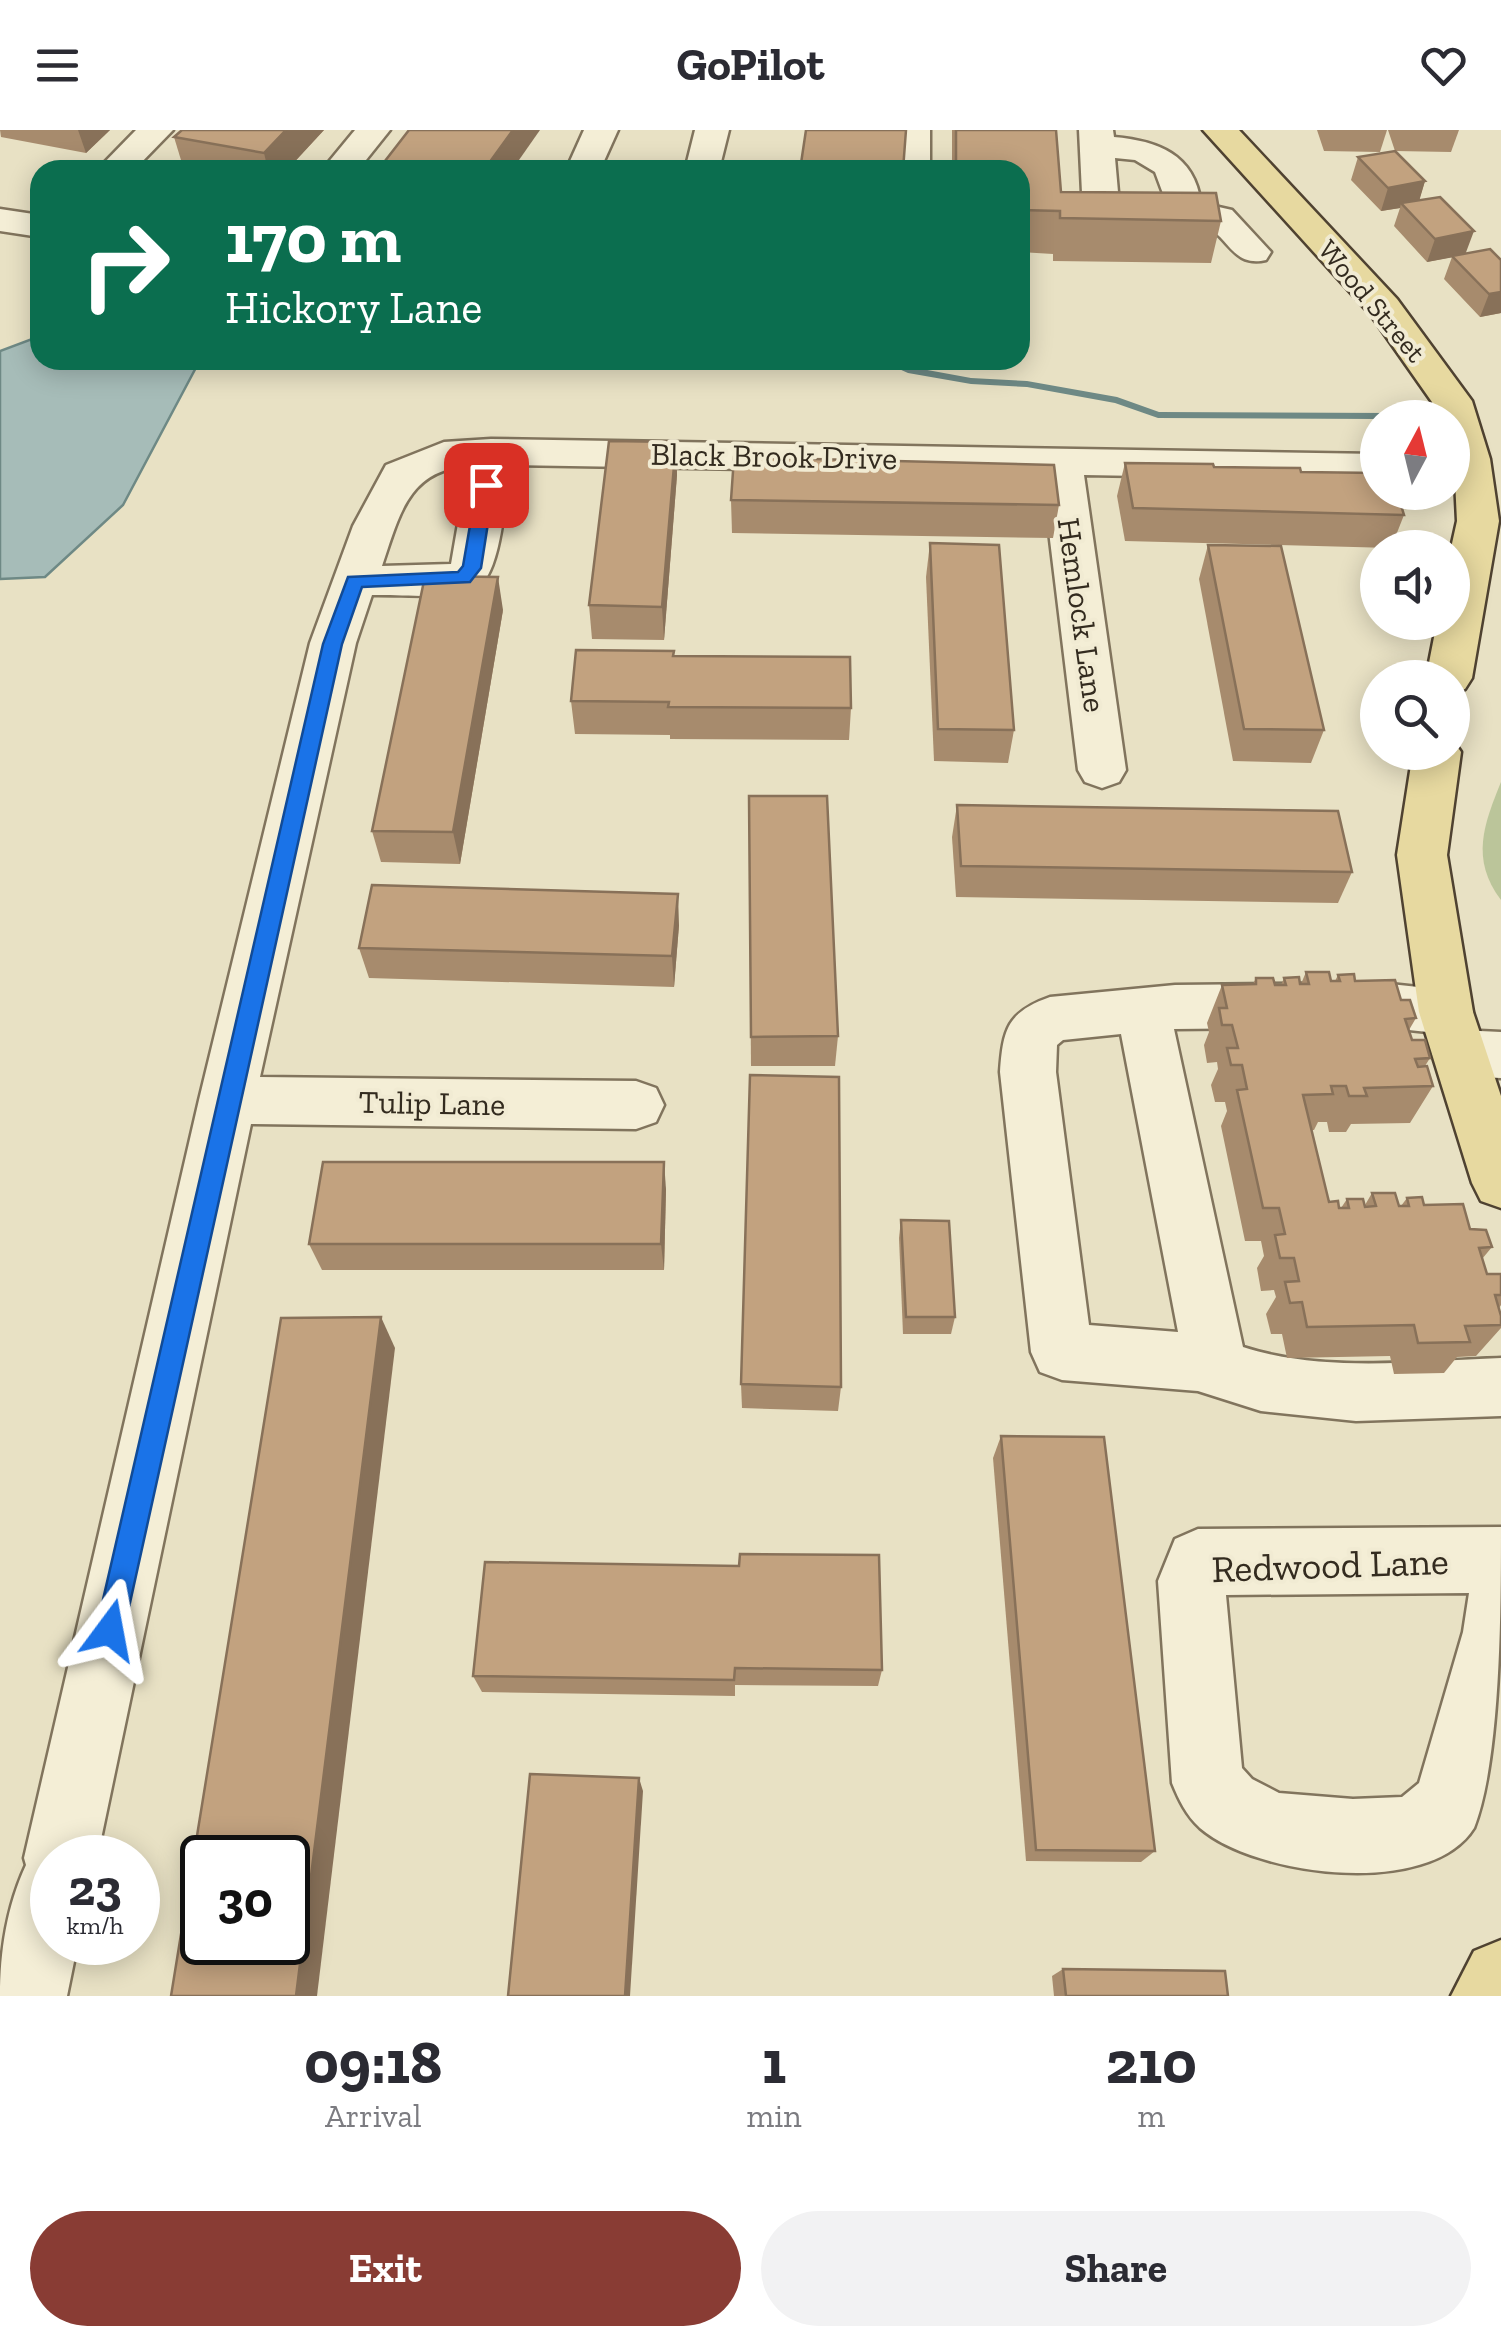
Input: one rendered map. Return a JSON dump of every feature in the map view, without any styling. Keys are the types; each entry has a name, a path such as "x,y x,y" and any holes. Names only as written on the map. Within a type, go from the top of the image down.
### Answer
{"main road":[{"name":"Wood Street","path":"1220,130 1384,306 1451,400"},
{"name":"Wood Street","path":"1452,660 1478,521 1470,497"},
{"path":"1434,770 1422,855 1501,1183"},
{"path":"1489,1996 1501,1978"}],"street":[{"path":"124,160 156,130"},
{"path":"348,160 373,130"},
{"path":"588,160 601,130"},
{"path":"704,160 712,130"},
{"path":"913,160 914,130"},
{"path":"1184,210 1183,190 1165,161 1146,149 1097,138 1100,193 1112,208 1184,210 1218,218 1253,252"},
{"path":"0,220 30,224"},
{"path":"354,582 464,578 472,568 491,452"},
{"name":"Black Brook Drive","path":"65,1835 227,1100 333,644 374,526 401,474 444,455 491,452 1360,467"},
{"name":"Hemlock Lane","path":"1062,460 1102,770"},
{"path":"1469,1040 1381,1005 1144,1010 1050,1019 1030,1036 1028,1072 1062,1352 1216,1366 1261,1382 1356,1392 1501,1387"},
{"path":"1144,1010 1216,1366"},
{"name":"Tulip Lane","path":"227,1100 636,1106"},
{"name":"Redwood Lane","path":"1501,1560 1198,1562 1191,1582 1208,1783 1227,1804 1272,1829 1415,1833 1448,1804 1497,1632 1501,1596"},
{"path":"29,1996 36,1965"}],"green space":[{"path":"1501,782 1501,900 1486,870 1483,841"}],"water":[{"path":"30,340 30,370 195,370 123,505 45,577 0,579 0,351"}],"building":[{"path":"182,130 286,130 264,153 174,137"},
{"path":"409,130 513,130 491,160 386,160"},
{"path":"806,130 906,130 904,160 802,160"},
{"path":"956,130 1056,130 1061,192 1216,193 1221,221 1060,218 1060,211 1030,210 1030,160 956,160"},
{"path":"1395,151 1425,181 1388,188 1358,157"},
{"path":"1440,197 1474,231 1435,239 1401,203"},
{"path":"1490,249 1501,260 1501,292 1489,294 1452,256"},
{"path":"609,441 676,442 662,607 589,605"},
{"path":"734,457 1054,465 1059,505 731,500"},
{"path":"1125,463 1213,464 1360,473 1360,510 1402,510 1404,515 1133,508"},
{"path":"930,543 999,545 1014,730 938,729"},
{"path":"1208,545 1281,546 1324,730 1244,729"},
{"path":"425,576 498,577 453,832 372,831"},
{"path":"576,650 674,651 673,656 850,657 851,708 668,707 669,702 571,701"},
{"path":"749,796 827,796 838,1036 751,1037"},
{"path":"957,805 1338,811 1352,872 961,866"},
{"path":"372,885 678,894 672,956 359,948"},
{"path":"1306,972 1329,972 1331,981 1340,981 1338,975 1354,974 1355,981 1395,980 1401,1000 1410,1000 1416,1018 1405,1019 1412,1040 1425,1040 1430,1058 1415,1059 1418,1067 1427,1066 1433,1086 1364,1088 1367,1096 1349,1096 1346,1086 1331,1086 1333,1094 1303,1095 1329,1202 1338,1201 1339,1208 1349,1208 1347,1199 1363,1199 1365,1207 1376,1206 1372,1193 1395,1193 1399,1206 1409,1206 1407,1198 1422,1197 1424,1205 1463,1204 1470,1229 1486,1230 1492,1247 1479,1248 1487,1274 1501,1274 1501,1295 1495,1295 1501,1325 1465,1326 1470,1342 1418,1343 1414,1325 1307,1327 1302,1302 1290,1303 1285,1282 1299,1281 1294,1258 1280,1258 1275,1235 1285,1234 1279,1208 1263,1208 1237,1090 1247,1089 1242,1065 1231,1065 1227,1048 1238,1048 1232,1025 1222,1025 1219,1008 1227,1008 1222,985 1256,984 1256,978 1273,978 1275,985 1286,985 1284,978 1299,977 1300,984 1309,984"},
{"path":"750,1075 839,1077 841,1387 741,1384"},
{"path":"323,1162 664,1162 661,1244 309,1244"},
{"path":"901,1220 949,1221 955,1317 906,1317"},
{"path":"381,1317 310,1884 310,1835 197,1835 281,1318"},
{"path":"1001,1436 1104,1437 1155,1851 1036,1850"},
{"path":"740,1554 879,1555 882,1670 735,1668 734,1680 473,1676 485,1562 739,1566"},
{"path":"530,1774 639,1778 625,1996 508,1996"},
{"path":"180,1941 180,1965 300,1965 296,1996 171,1996"},
{"path":"1063,1969 1225,1971 1228,1996 1066,1996"}],"waterway":[{"path":"908,370 971,381 1027,384 1117,400 1158,415 1360,416"}],"route":[{"path":"110,1630 333,644 354,582 464,578 472,568 486,485"}]}
